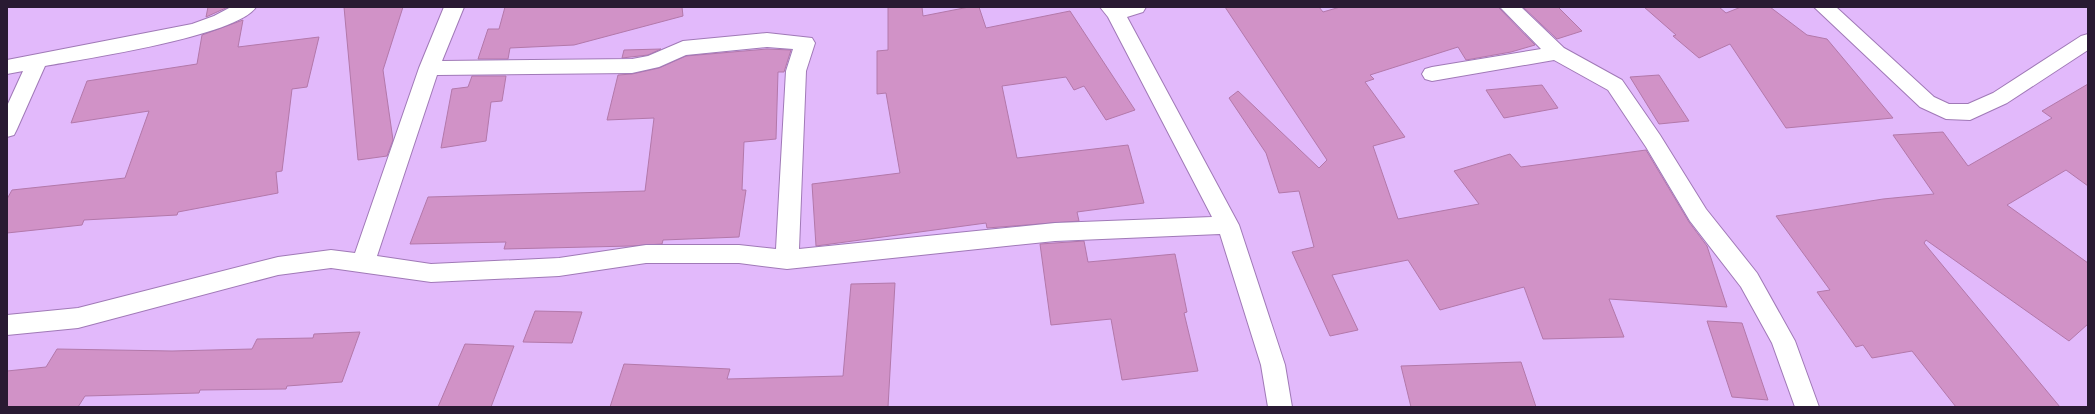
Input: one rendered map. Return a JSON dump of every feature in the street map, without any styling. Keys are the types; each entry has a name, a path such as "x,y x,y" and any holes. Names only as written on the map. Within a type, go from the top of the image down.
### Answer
{"street":[{"path":"7,67 37,63 194,30 221,21 246,7"},
{"path":"364,264 429,68 454,7"},
{"path":"1510,7 1557,53 1615,85 1653,141 1698,215 1749,280 1783,341 1807,407"},
{"path":"1824,7 1923,98 1946,111 1970,112 2000,98 2088,41"},
{"path":"1121,9 1168,115 1228,224 1273,364 1280,407"},
{"path":"429,68 632,66 652,62 683,48 767,40 806,43 796,71 787,260"},
{"path":"1432,74 1557,53"},
{"path":"7,129 37,63"},
{"path":"7,325 78,318 278,266 331,259 431,273 559,267 646,254 739,254 787,260 1055,232 1228,224"}],"building":[{"path":"208,7 228,7 206,17"},
{"path":"344,7 403,7 383,70 393,140 387,156 358,160"},
{"path":"505,7 682,7 683,16 574,45 510,48 508,59 478,59 488,29 499,29"},
{"path":"888,7 922,7 923,16 969,7 979,7 986,28 1070,11 1135,110 1106,120 1084,86 1074,90 1066,77 1002,86 1017,158 1128,145 1144,203 1077,212 1079,221 987,228 986,223 816,246 812,184 900,173 886,93 877,94 877,51 888,50"},
{"path":"1225,7 1319,7 1323,12 1340,7 1498,7 1535,45 1511,52 1466,60 1458,47 1370,75 1374,79 1365,82 1405,137 1373,146 1398,219 1479,204 1454,171 1510,154 1521,167 1646,150 1689,222 1707,246 1727,307 1609,299 1624,337 1543,339 1524,287 1440,310 1408,260 1332,275 1358,330 1330,336 1292,252 1314,247 1299,191 1279,193 1266,153 1229,98 1238,91 1319,168 1327,160"},
{"path":"1523,7 1558,7 1582,31 1557,39"},
{"path":"1644,7 1719,7 1726,13 1741,7 1770,7 1807,35 1827,39 1893,118 1786,128 1730,44 1699,58 1673,36 1676,35"},
{"path":"243,20 238,47 319,37 307,87 292,89 282,171 276,172 278,193 178,212 177,215 84,220 82,225 7,233 7,199 12,190 125,178 149,111 71,123 87,81 197,64 202,35"},
{"path":"661,49 648,55 622,58 624,50"},
{"path":"767,49 791,50 784,72 778,72 776,139 744,142 742,190 746,190 739,237 663,240 662,244 631,246 504,249 506,242 410,244 428,197 645,191 654,118 607,120 618,75 632,74 659,68 686,56"},
{"path":"1659,75 1689,121 1659,124 1630,77"},
{"path":"472,76 506,76 502,101 491,102 486,141 441,148 452,89 468,87"},
{"path":"2088,84 2088,186 2066,170 2007,205 2088,263 2088,324 2069,341 1926,240 1924,243 2060,407 1956,407 1912,351 1872,358 1863,345 1856,347 1817,292 1830,290 1776,216 1883,199 1934,194 1893,135 1943,132 1968,166 2052,118 2042,111"},
{"path":"1542,85 1558,108 1504,118 1486,90"},
{"path":"1084,241 1088,262 1175,254 1187,312 1184,313 1198,371 1122,380 1111,319 1051,325 1040,244"},
{"path":"895,283 888,407 610,407 624,364 730,369 727,379 843,376 851,284"},
{"path":"535,311 582,312 572,343 523,342"},
{"path":"1707,321 1742,323 1768,400 1732,397"},
{"path":"360,332 342,382 287,386 286,389 200,390 199,393 85,396 78,407 7,407 7,371 46,367 57,349 172,351 252,349 257,339 313,338 314,334"},
{"path":"465,344 514,346 491,407 438,407"},
{"path":"1521,362 1536,407 1411,407 1401,366"}]}
